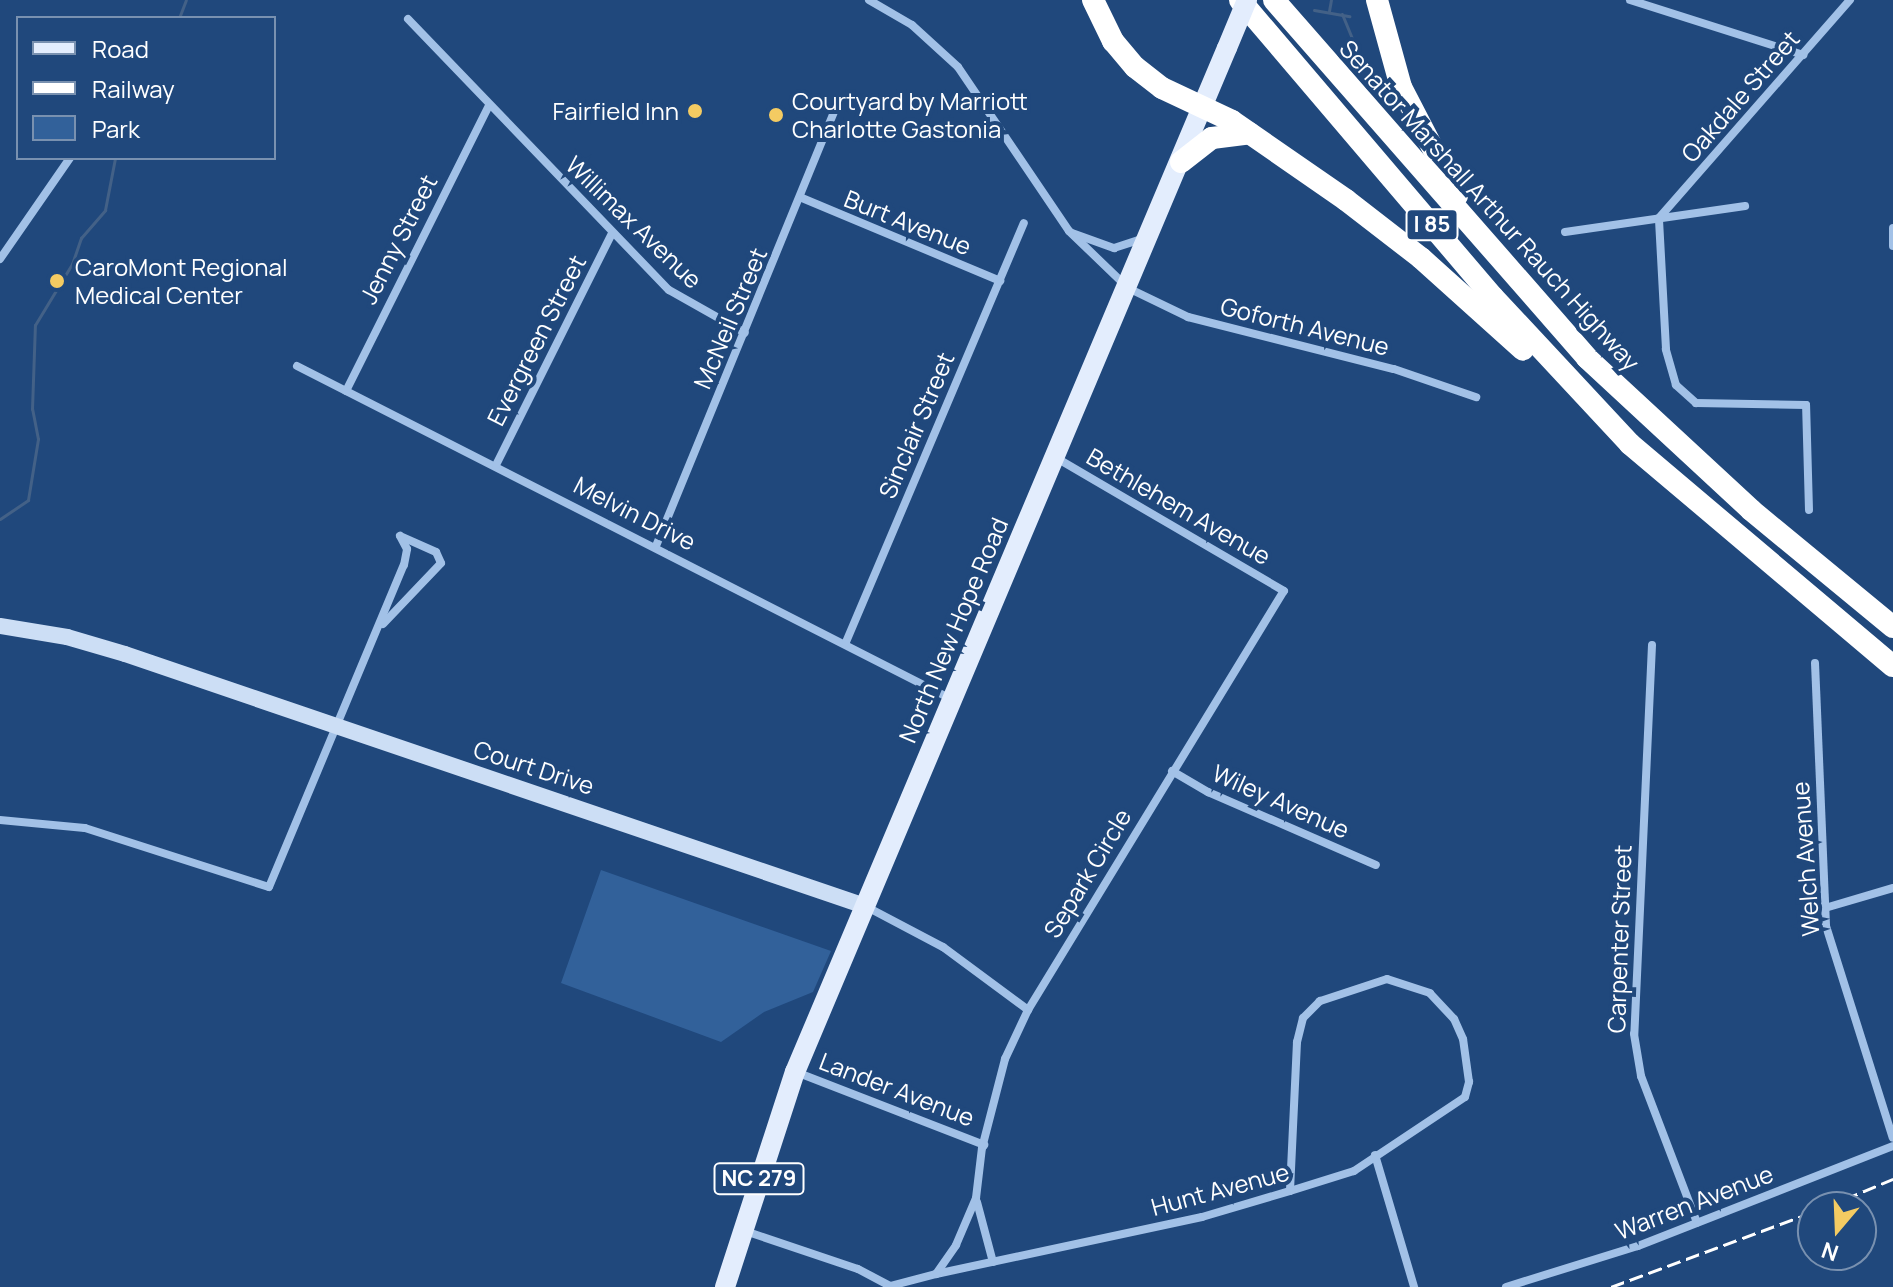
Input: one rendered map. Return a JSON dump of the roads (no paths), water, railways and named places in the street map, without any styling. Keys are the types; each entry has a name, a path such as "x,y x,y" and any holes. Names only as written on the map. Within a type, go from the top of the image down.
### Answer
{"highway":[{"path":"1093,0 1113,41 1135,67 1162,88 1250,133 1409,248 1630,444"},
{"name":"I 85","path":"1240,0 1493,297 1630,444 1893,666"},
{"name":"Senator Marshall Arthur Rauch Highway","path":"1274,0 1482,242 1587,358 1649,418 1893,627"},
{"path":"1377,0 1413,117 1482,242"},
{"path":"1181,162 1212,138 1250,133"}],"main road":[{"name":"North New Hope Road","path":"725,1287 795,1072 1247,0"}],"street":[{"name":"Goforth Avenue","path":"869,0 912,25 958,67 1069,231 1128,288 1188,317 1382,366 1476,397"},
{"path":"1630,0 1803,55"},
{"name":"Oakdale Street","path":"1659,218 1850,0"},
{"name":"Willimax Avenue","path":"408,19 612,233 684,303 745,333"},
{"name":"McNeil Street","path":"656,546 802,198 838,103"},
{"name":"Jenny Street","path":"346,391 489,106"},
{"path":"0,259 69,160"},
{"name":"Burt Avenue","path":"802,198 1000,281"},
{"path":"1565,232 1745,206"},
{"path":"1659,218 1670,371 1679,389 1696,403 1806,405 1809,510"},
{"name":"Sinclair Street","path":"846,642 1024,223"},
{"path":"1893,228 1893,246"},
{"path":"1069,231 1114,248 1133,238 1149,238"},
{"name":"Evergreen Street","path":"496,465 612,233"},
{"name":"Melvin Drive","path":"297,366 846,642 952,700"},
{"name":"Bethlehem Avenue","path":"1055,456 1284,591"},
{"path":"0,820 85,828 269,887 334,726 404,565 407,549 400,536 436,552 440,570 394,609 375,634"},
{"name":"Separk Circle","path":"936,1274 976,1198 984,1145 1005,1059 1028,1010 1284,591"},
{"name":"Court Drive","path":"0,626 96,646 865,906 943,947 1028,1010"},
{"name":"Carpenter Street","path":"1652,645 1634,1034 1641,1076 1697,1223"},
{"name":"Welch Avenue","path":"1815,663 1825,908 1834,961 1893,1138"},
{"name":"Wiley Avenue","path":"1172,771 1208,792 1376,865"},
{"path":"1825,908 1893,888"},
{"name":"Hunt Avenue","path":"936,1274 1202,1217 1290,1191 1354,1171 1375,1155 1450,1112 1465,1097 1469,1082 1454,1019 1430,993 1402,979 1387,979 1320,1001 1303,1018 1297,1042 1290,1191"},
{"name":"Lander Avenue","path":"795,1072 984,1145"},
{"name":"Warren Avenue","path":"1506,1287 1697,1223 1893,1146"},
{"path":"1375,1155 1414,1287"},
{"name":"Separk Circle","path":"976,1198 993,1262"},
{"path":"743,1230 858,1269 890,1287 936,1274"}],"waterway":[{"path":"180,16 186,0"},
{"path":"1329,11 1331,0"},
{"path":"1314,10 1349,16"},
{"path":"1342,14 1361,60 1404,114"},
{"path":"0,519 28,500 38,439 32,409 35,325 72,264 81,238 105,210 115,160"}],"railway":[{"path":"1864,1191 1893,1179"},
{"path":"1611,1287 1797,1218"}],"place":[{"name":"Fairfield Inn","path":"695,111"},
{"name":"Courtyard by Marriott Charlotte Gastonia","path":"776,115"},
{"name":"CaroMont Regional Medical Center","path":"57,281"}]}
